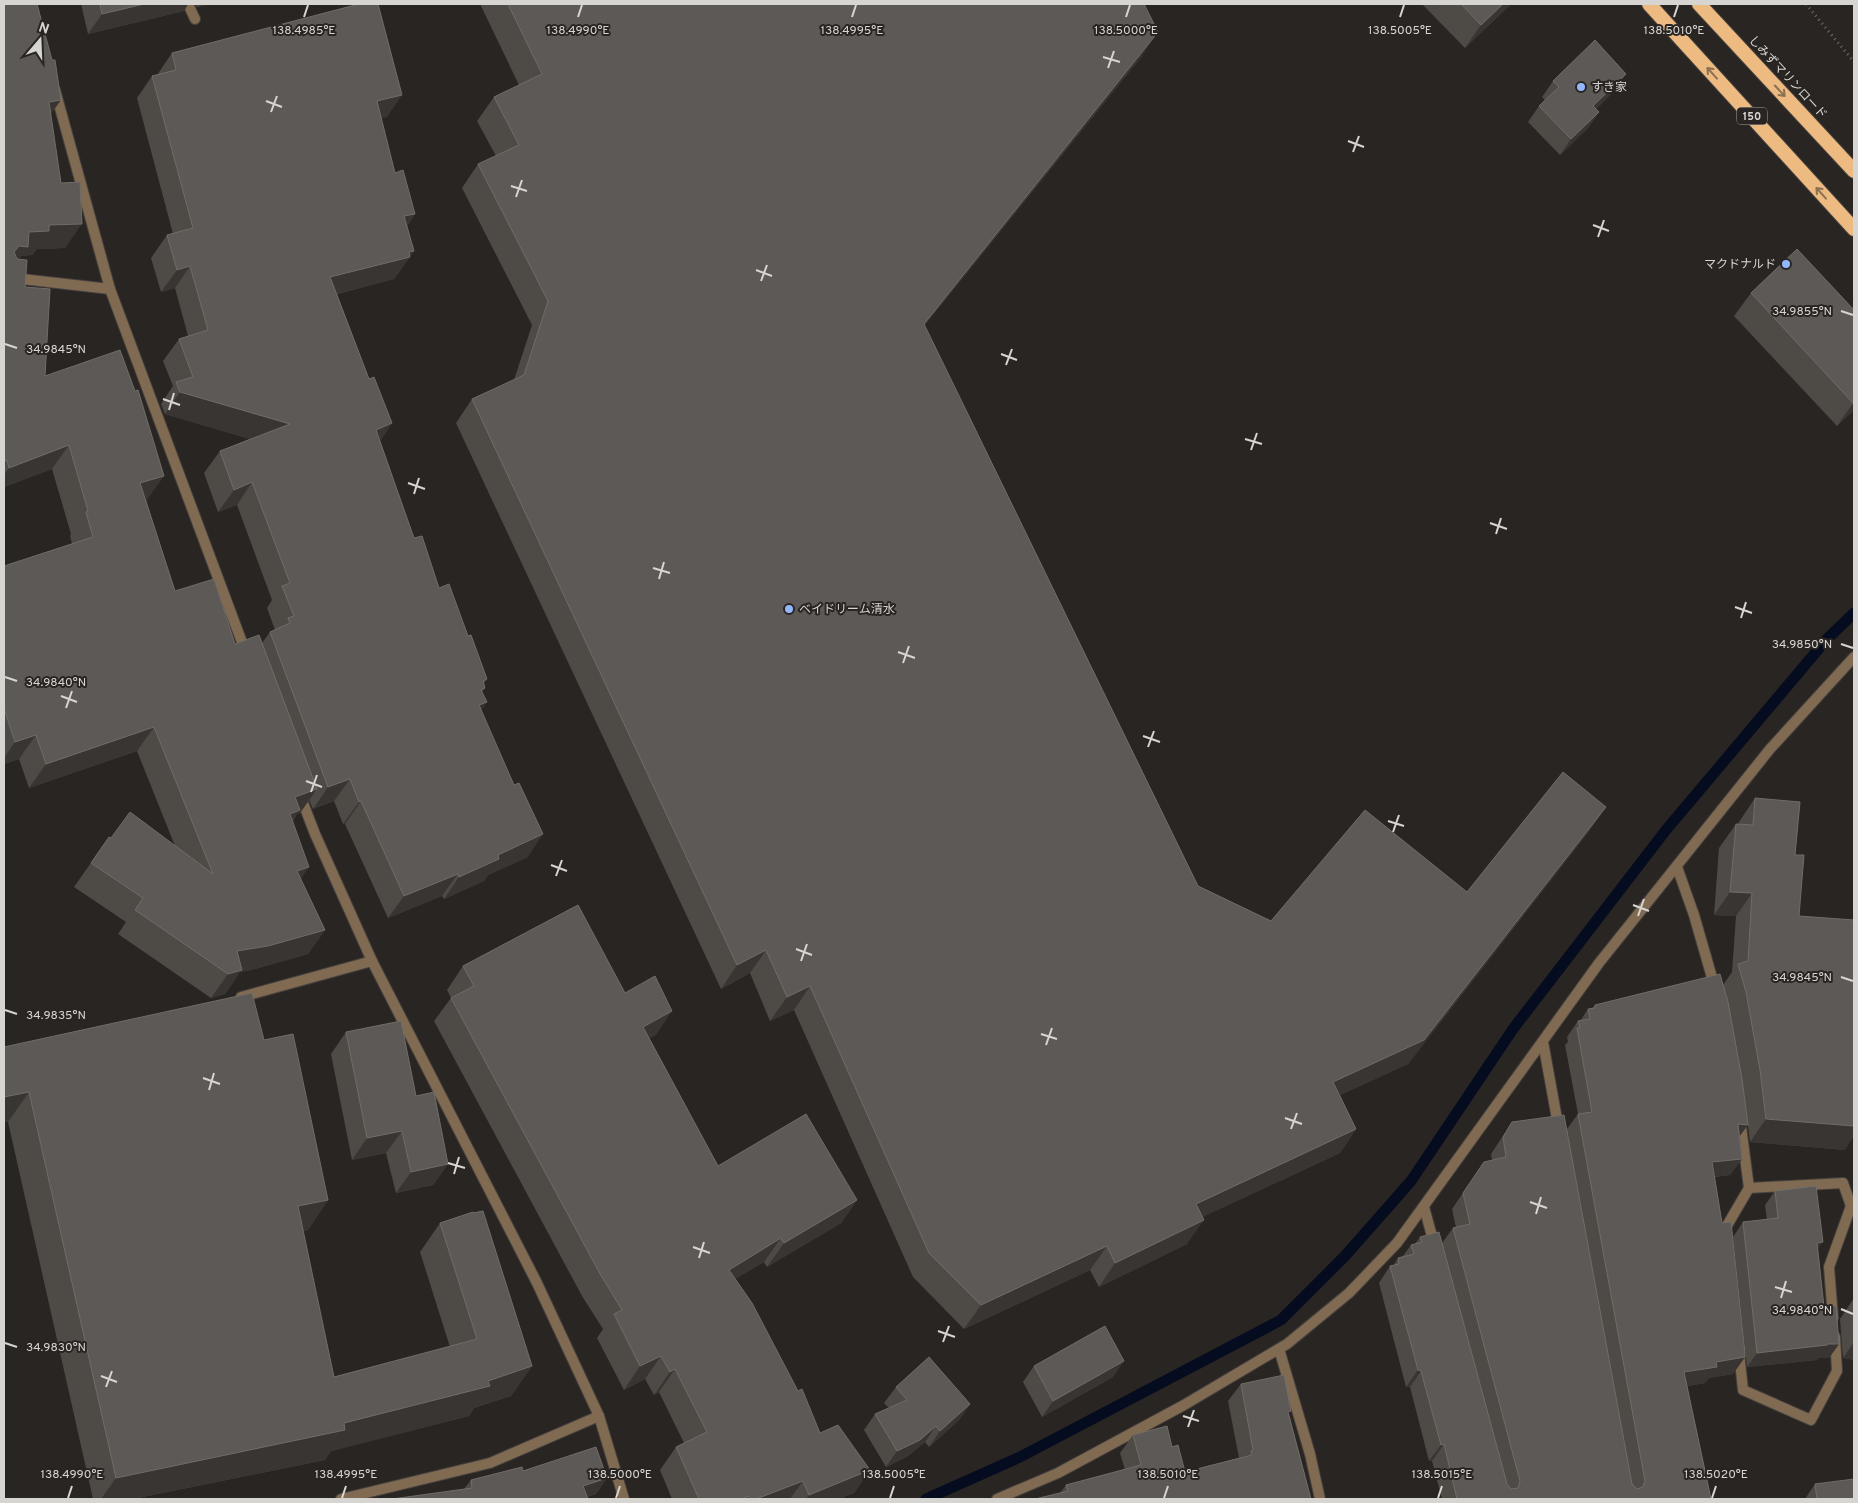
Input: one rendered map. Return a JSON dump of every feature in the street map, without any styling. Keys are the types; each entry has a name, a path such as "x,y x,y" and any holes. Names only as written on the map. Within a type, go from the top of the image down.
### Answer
{"highway":[{"name":"150","path":"1649,4 1854,229"},
{"name":"しみずマリンロード","path":"1699,4 1854,171"}],"street":[{"path":"188,4 195,19"},
{"path":"52,80 110,289 249,659"},
{"path":"4,278 110,289"},
{"path":"997,1499 1058,1473 1176,1410 1287,1344 1349,1293 1397,1243 1600,963 1770,749 1854,657"},
{"path":"297,788 315,834 372,962 537,1283 599,1416 624,1499"},
{"path":"1677,867 1694,915 1718,998"},
{"path":"230,1000 372,962"},
{"path":"1543,1042 1561,1140"},
{"path":"1727,1248 1725,1229 1749,1188 1739,1113"},
{"path":"1738,1343 1743,1390 1811,1420 1837,1371 1829,1267 1853,1206 1843,1183 1749,1188"},
{"path":"1424,1207 1436,1254"},
{"path":"1279,1349 1310,1454 1320,1499"},
{"path":"341,1499 490,1463 599,1416"}],"path":[{"path":"1806,4 1854,62"}],"building":[{"path":"4,4 37,4 52,60 55,60 61,100 49,102 61,183 80,182 82,224 49,225 49,231 29,232 28,247 19,246 14,252 17,259 27,260 25,287 50,289 45,376 120,350 135,391 138,390 164,476 140,483 175,591 214,579 235,644 259,635 317,789 295,797 300,810 290,814 309,867 297,871 325,930 268,946 237,951 242,970 228,974 135,910 143,898 91,863 130,812 213,874 154,727 46,764 36,735 15,742 4,708 4,566 93,537 86,512 88,511 69,445 9,468 7,460 4,461"},
{"path":"100,4 144,4 102,14"},
{"path":"359,4 378,4 402,95 377,101 395,173 403,170 415,214 404,216 414,251 409,252 410,257 330,277 369,379 374,377 392,423 376,430 414,538 422,536 439,588 449,584 468,636 471,635 487,679 483,681 485,688 481,690 487,702 479,705 514,785 519,783 543,834 498,855 499,859 459,877 458,874 404,896 350,779 328,787 270,632 290,623 288,618 294,616 282,586 290,583 252,482 234,490 220,451 290,424 180,392 176,382 193,377 179,339 208,330 190,266 177,270 167,235 193,228 152,76 176,70 172,53"},
{"name":"ベイドリーム清水","path":"508,4 1144,4 1158,32 924,324 1198,886 1271,921 1365,810 1467,892 1563,772 1606,807 1424,1040 1333,1082 1356,1129 1196,1204 1204,1220 1115,1263 1107,1246 981,1305 929,1253 810,986 787,997 766,950 737,965 472,399 524,375 548,301 478,164 519,145 494,97 542,74"},
{"path":"1461,4 1503,4 1481,25"},
{"path":"1595,40 1626,74 1593,106 1599,112 1571,139 1539,106 1559,87 1553,81"},
{"path":"1797,249 1854,310 1853,403 1751,293"},
{"path":"1755,798 1800,802 1795,855 1804,855 1799,916 1854,920 1854,1126 1766,1119 1760,1070 1746,992 1738,964 1748,961 1752,893 1730,892 1736,824 1753,825"},
{"path":"578,905 625,993 655,976 672,1011 643,1027 718,1166 806,1114 857,1200 784,1243 781,1238 729,1270 752,1303 798,1391 802,1389 820,1433 838,1425 870,1470 809,1495 803,1481 756,1499 751,1499 749,1496 741,1499 699,1499 676,1447 707,1432 675,1369 670,1372 661,1356 640,1366 614,1314 622,1310 599,1272 451,998 474,986 463,966"},
{"path":"1720,974 1728,1002 1748,1125 1738,1124 1742,1159 1712,1162 1722,1223 1731,1222 1745,1357 1716,1362 1717,1367 1684,1372 1711,1499 1457,1499 1444,1444 1441,1445 1421,1371 1418,1370 1390,1266 1399,1264 1398,1258 1414,1254 1411,1245 1422,1242 1420,1237 1439,1232 1507,1484 1511,1489 1518,1488 1520,1481 1453,1228 1470,1224 1463,1193 1484,1162 1506,1157 1503,1137 1512,1122 1564,1115 1632,1484 1637,1489 1643,1487 1645,1481 1578,1114 1592,1112 1577,1028 1580,1028 1578,1021 1590,1019 1588,1009 1595,1008 1595,1005"},
{"path":"252,993 264,1040 293,1034 328,1200 298,1206 334,1377 477,1339 440,1223 473,1212 483,1211 532,1366 488,1381 490,1386 344,1423 345,1430 116,1478 29,1092 4,1097 4,1047"},
{"path":"401,1021 416,1096 434,1092 448,1164 411,1172 402,1131 367,1138 346,1032"},
{"path":"1816,1186 1823,1242 1817,1243 1824,1307 1836,1306 1839,1344 1757,1353 1743,1222 1778,1218 1775,1191"},
{"path":"1105,1326 1124,1361 1053,1401 1034,1366"},
{"path":"929,1357 970,1404 940,1431 936,1426 920,1440 897,1451 875,1414 907,1400 896,1387"},
{"path":"1284,1375 1291,1411 1288,1412 1311,1499 1035,1499 1068,1491 1066,1485 1141,1465 1133,1435 1167,1426 1172,1447 1178,1445 1185,1472 1252,1455 1251,1451 1253,1450 1241,1384"},
{"path":"596,1447 607,1478 583,1486 588,1499 392,1499 472,1488 471,1480 522,1467 523,1471"},
{"path":"1854,1479 1854,1499 1817,1499 1815,1484"}],"waterway":[{"path":"926,1499 1020,1457 1281,1320 1345,1256 1411,1181 1513,1029 1666,830 1827,639 1854,613"}],"place":[{"name":"すき家","path":"1581,87"},
{"name":"マクドナルド","path":"1786,264"},
{"name":"ベイドリーム清水","path":"789,609"}]}
